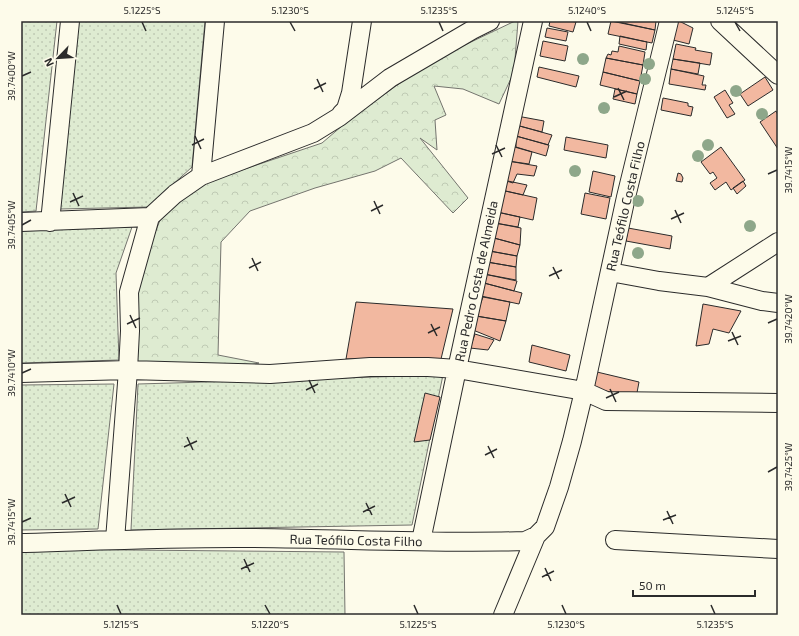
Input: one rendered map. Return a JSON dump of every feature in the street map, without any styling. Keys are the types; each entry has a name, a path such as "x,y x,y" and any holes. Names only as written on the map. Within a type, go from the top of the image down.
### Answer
{"street":[{"path":"50,222 70,21"},
{"path":"201,176 215,21"},
{"path":"339,116 346,109 351,93 362,21"},
{"path":"115,540 128,370 130,331 129,292 150,217 176,194 201,176 313,133 339,116 390,78 490,21"},
{"name":"Rua Pedro Costa de Almeida","path":"421,541 533,21"},
{"name":"Rua Teófilo Costa Filho","path":"21,543 235,538 525,541 536,536 545,527 559,487 572,441 626,197 669,21"},
{"path":"720,21 778,75"},
{"path":"21,222 150,217"},
{"path":"708,288 778,242"},
{"path":"610,272 708,288 762,301 778,303"},
{"path":"21,372 128,370 270,374 370,367 428,367 457,369 584,391 606,401 778,403"},
{"path":"503,615 536,536"},
{"path":"615,540 778,549"}],"green space":[{"path":"21,21 57,21 36,211 21,212"},
{"path":"78,21 205,21 192,167 148,207 60,209"},
{"path":"515,21 518,21 514,72 499,104 463,89 434,86 446,115 435,120 437,150 420,138 468,198 453,213 401,158 375,171 315,188 250,211 221,242 218,355 259,363 233,369 133,364 133,289 164,210 206,182 322,143 349,120 429,62"},
{"path":"132,227 116,273 119,360 21,363 21,231"},
{"path":"443,375 412,525 131,530 138,384"},
{"path":"114,384 98,529 21,530 21,385"},
{"path":"21,549 344,552 345,615 21,615"}],"building":[{"path":"550,21 576,22 573,32 549,26"},
{"path":"611,21 655,30 652,43 608,34"},
{"path":"614,21 656,21 655,30"},
{"path":"676,21 693,28 689,44 673,40"},
{"path":"547,28 568,32 566,41 545,37"},
{"path":"620,36 647,42 646,50 619,44"},
{"path":"543,41 568,46 565,61 540,56"},
{"path":"676,44 696,48 695,50 712,53 710,65 673,59"},
{"path":"619,46 645,52 643,65 606,58 608,54 611,55 612,51 618,52"},
{"path":"606,58 643,65 640,81 603,72"},
{"path":"673,59 700,63 698,74 671,69"},
{"path":"539,67 579,76 576,87 537,77"},
{"path":"671,69 704,76 702,85 706,85 705,90 669,84"},
{"path":"603,72 640,81 637,94 600,85"},
{"path":"765,77 773,90 748,106 740,94"},
{"path":"615,89 637,94 635,104 613,99"},
{"path":"725,90 733,103 729,105 735,114 727,118 714,97"},
{"path":"663,98 688,103 688,106 693,107 691,116 661,110"},
{"path":"776,111 778,115 778,149 760,122"},
{"path":"517,116 544,121 542,132 516,125"},
{"path":"516,125 552,135 548,145 516,136"},
{"path":"516,136 549,145 546,156 516,147"},
{"path":"566,137 608,145 606,158 564,150"},
{"path":"511,146 532,152 529,164 508,161"},
{"path":"721,147 745,180 731,190 726,182 715,190 710,183 717,178 713,172 710,174 701,162"},
{"path":"508,161 537,166 534,176 517,174 513,183 503,180"},
{"path":"593,171 615,176 611,197 589,192"},
{"path":"678,173 681,174 683,178 682,182 676,181"},
{"path":"503,180 527,185 523,195 501,190"},
{"path":"743,181 746,186 737,194 733,188"},
{"path":"501,190 537,198 533,220 497,212"},
{"path":"585,193 610,198 606,219 581,214"},
{"path":"497,212 520,217 518,227 495,223"},
{"path":"495,223 521,228 520,245 494,238"},
{"path":"628,228 672,236 670,249 626,241"},
{"path":"494,238 520,245 517,256 489,251"},
{"path":"490,251 517,256 516,267 487,262"},
{"path":"487,262 516,267 516,280 484,274"},
{"path":"484,274 517,281 514,291 484,283"},
{"path":"484,283 522,293 519,304 481,296"},
{"path":"483,297 510,302 506,321 476,316"},
{"path":"356,302 453,309 441,359 346,359"},
{"path":"703,304 741,311 729,333 713,329 709,344 696,346"},
{"path":"476,316 506,321 500,341 473,330"},
{"path":"475,334 494,340 488,350 470,348"},
{"path":"532,345 570,355 566,371 529,362"},
{"path":"597,372 639,382 636,398 593,388"},
{"path":"425,393 440,397 430,440 414,442"}]}
